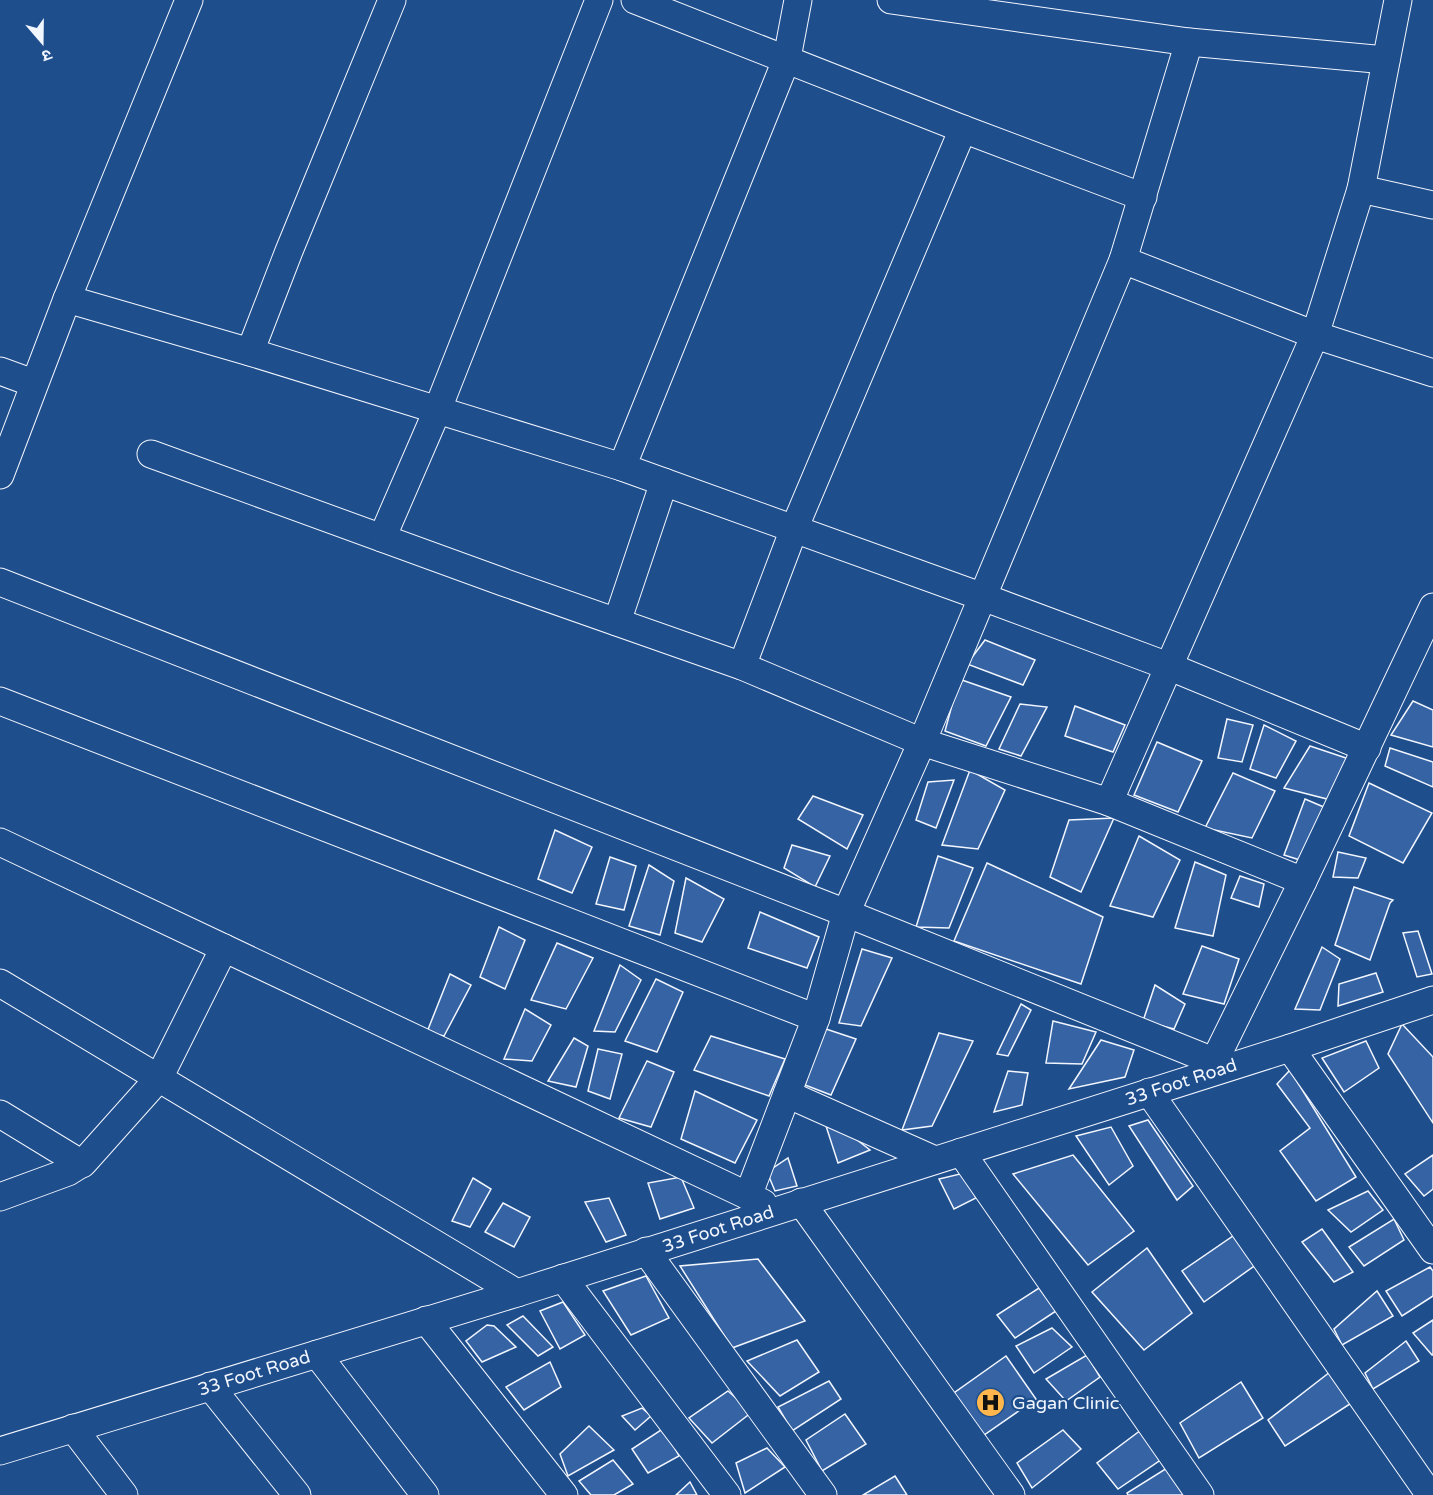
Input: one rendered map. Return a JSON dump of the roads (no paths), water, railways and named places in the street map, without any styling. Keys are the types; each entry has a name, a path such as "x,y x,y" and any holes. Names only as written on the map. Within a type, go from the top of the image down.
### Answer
{"street":[{"path":"0,475 66,299 189,0"},
{"path":"250,352 392,0"},
{"path":"382,538 437,411 599,0"},
{"path":"635,0 1143,197"},
{"path":"622,467 787,58 798,0"},
{"path":"891,0 1189,42 1386,60"},
{"path":"1109,802 1315,335 1361,189 1398,0"},
{"path":"748,1196 816,1018 846,913 922,742 1124,260 1189,42"},
{"path":"742,666 794,529 963,129"},
{"path":"1361,189 1433,205"},
{"path":"1124,260 1315,335 1433,373"},
{"path":"66,299 250,352 622,467 1168,666 1367,748"},
{"path":"0,371 33,383"},
{"path":"151,454 742,666 922,742 1109,802 1304,881"},
{"path":"617,622 664,482"},
{"path":"0,582 846,913 1221,1065 1304,881 1433,607"},
{"path":"0,701 816,1018"},
{"path":"0,842 748,1196 789,1206 1011,1495"},
{"path":"0,1197 68,1172 82,1164 159,1078 224,948"},
{"path":"0,983 517,1293"},
{"name":"33 Foot Road","path":"0,1451 517,1293 1149,1092 1221,1065 1290,1048 1433,1000"},
{"path":"1290,1048 1433,1250"},
{"path":"1149,1092 1430,1495"},
{"path":"787,1094 935,1160"},
{"path":"0,1114 82,1164"},
{"path":"961,1152 1200,1495"},
{"path":"646,1251 823,1495"},
{"path":"563,1278 727,1495"},
{"path":"426,1320 564,1495"},
{"path":"317,1354 425,1495"},
{"path":"210,1386 297,1495"},
{"path":"73,1428 124,1495"}],"place":[{"name":"Gagan Clinic","path":"991,1403"}]}
